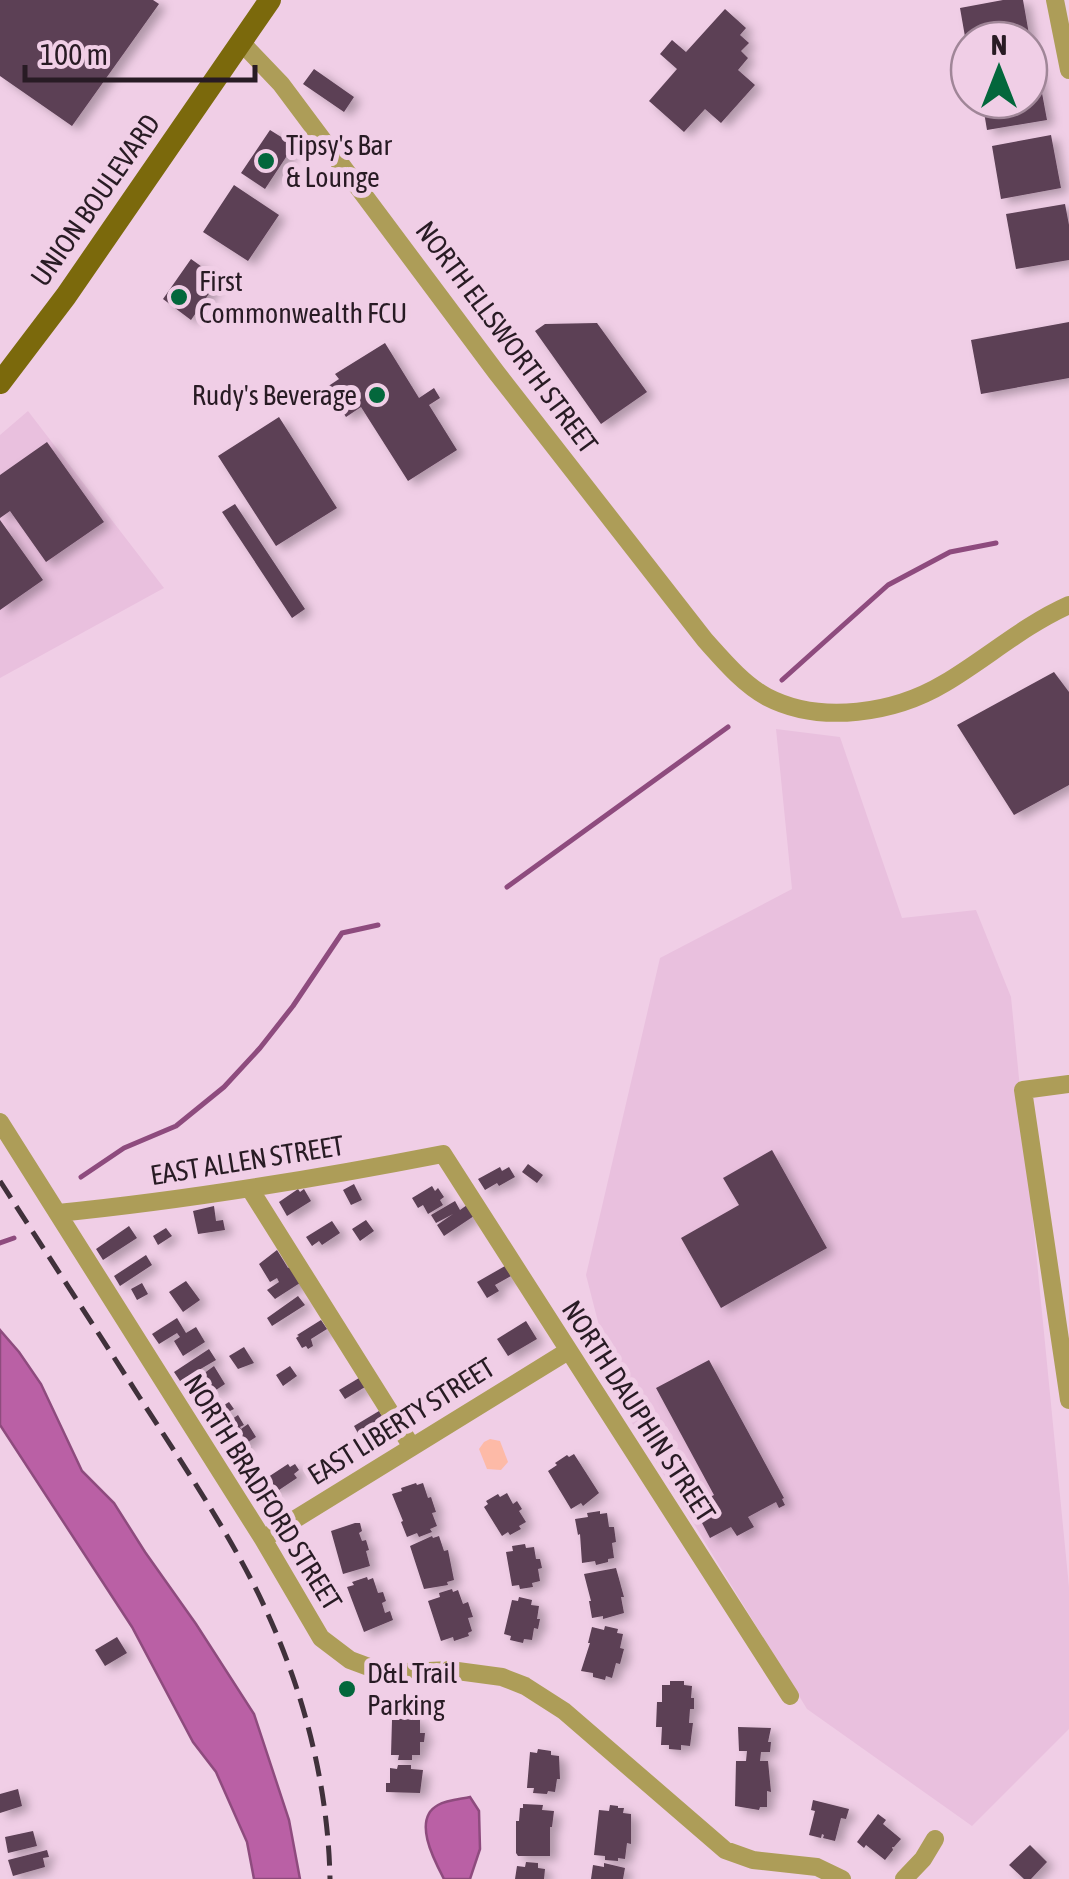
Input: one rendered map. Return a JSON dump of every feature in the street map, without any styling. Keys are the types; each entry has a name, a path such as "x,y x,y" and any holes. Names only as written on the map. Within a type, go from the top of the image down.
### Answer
{"main road":[{"name":"UNION BOULEVARD","path":"0,382 66,296 270,0"}],"street":[{"path":"1054,0 1069,70"},
{"name":"NORTH ELLSWORTH STREET","path":"240,42 281,84 496,372 705,640 763,695 792,707 838,713 900,703 946,682 1069,605"},
{"path":"1069,1084 1024,1090 1069,1400"},
{"name":"NORTH BRADFORD STREET","path":"0,1122 263,1539 314,1628 334,1649 350,1660 386,1673 450,1670 480,1673 525,1686 564,1711 725,1850 754,1860 816,1867 842,1879"},
{"name":"EAST ALLEN STREET","path":"58,1213 157,1203 443,1154"},
{"name":"NORTH DAUPHIN STREET","path":"443,1154 790,1696"},
{"path":"250,1188 412,1446"},
{"name":"EAST LIBERTY STREET","path":"263,1539 568,1351"},
{"path":"904,1879 935,1839"}],"shaded area":[{"path":"28,411 164,588 0,678 0,435"},
{"path":"776,729 840,737 902,918 976,910 1011,997 1069,1587 1069,1729 972,1826 807,1709 618,1400 586,1275 660,958 792,889"},
{"path":"0,1330 41,1384 82,1471 114,1503 254,1714 289,1820 300,1879 254,1879 247,1842 216,1772 193,1742 132,1627 0,1425"},
{"path":"490,1439 500,1441 508,1462 501,1470 487,1469 479,1449"},
{"path":"470,1797 479,1811 480,1849 470,1879 444,1879 428,1840 427,1820 438,1805"}],"building":[{"path":"0,0 153,0 159,4 72,126 0,76"},
{"path":"1023,0 1026,20 962,20 960,8"},
{"path":"725,9 746,28 740,35 749,43 741,51 748,58 738,70 755,85 721,123 705,109 684,132 649,101 677,69 660,54 672,40 686,52"},
{"path":"314,69 354,97 344,112 303,84"},
{"path":"985,120 1047,120 987,130"},
{"path":"270,130 294,145 265,189 241,173"},
{"path":"1051,135 1061,188 1001,199 992,146"},
{"path":"234,185 279,215 248,261 203,232"},
{"path":"1065,204 1069,260 1016,269 1006,214"},
{"path":"191,259 219,279 191,320 163,299"},
{"path":"1069,322 1069,378 981,394 971,340"},
{"path":"597,323 647,392 601,424 535,331 545,324"},
{"path":"385,343 419,398 434,388 440,398 429,405 457,450 408,481 361,407 346,417 327,387 339,379 335,374"},
{"path":"279,417 337,508 276,546 218,456"},
{"path":"47,442 104,522 46,562 10,511 0,518 0,475"},
{"path":"235,504 305,609 292,618 222,512"},
{"path":"0,520 43,580 0,610"},
{"path":"1054,672 1069,692 1069,785 1014,815 957,725"},
{"path":"772,1150 827,1248 721,1308 681,1238 739,1205 723,1178"},
{"path":"528,1164 543,1175 537,1183 522,1172"},
{"path":"500,1167 502,1171 509,1167 515,1177 485,1190 478,1179"},
{"path":"354,1184 362,1200 351,1205 343,1190"},
{"path":"432,1186 444,1197 440,1200 443,1205 428,1214 412,1198"},
{"path":"304,1189 311,1201 287,1216 279,1202"},
{"path":"455,1201 460,1210 467,1205 474,1216 444,1236 437,1225 453,1214 436,1223 431,1215"},
{"path":"214,1206 216,1221 223,1220 225,1230 198,1234 193,1211"},
{"path":"366,1220 374,1231 360,1241 352,1229"},
{"path":"332,1221 340,1233 322,1245 319,1241 312,1246 306,1237"},
{"path":"129,1226 137,1238 103,1260 96,1249"},
{"path":"166,1228 172,1236 158,1245 153,1236"},
{"path":"277,1250 288,1268 292,1266 303,1281 275,1299 267,1290 279,1282 277,1278 270,1282 259,1264"},
{"path":"146,1255 152,1265 120,1286 114,1276"},
{"path":"505,1266 511,1276 495,1285 499,1291 487,1298 477,1282"},
{"path":"186,1281 200,1300 183,1312 169,1292"},
{"path":"142,1283 148,1294 137,1300 131,1289"},
{"path":"298,1296 305,1305 272,1326 267,1318"},
{"path":"177,1318 186,1333 196,1327 205,1342 183,1356 174,1341 180,1337 177,1333 159,1344 152,1334"},
{"path":"321,1320 327,1329 311,1339 313,1346 302,1348 297,1335"},
{"path":"526,1321 537,1339 508,1356 497,1339"},
{"path":"244,1347 254,1363 238,1369 229,1356"},
{"path":"209,1349 216,1360 180,1381 174,1372"},
{"path":"709,1360 784,1498 785,1505 779,1508 776,1502 748,1517 754,1527 737,1536 731,1527 710,1538 693,1506 714,1495 656,1388"},
{"path":"214,1366 225,1384 213,1392 209,1386 191,1397 184,1388"},
{"path":"290,1366 297,1376 283,1386 276,1375"},
{"path":"359,1378 365,1387 345,1399 339,1390"},
{"path":"229,1402 234,1409 210,1426 205,1417"},
{"path":"379,1411 385,1421 360,1437 354,1426"},
{"path":"238,1415 244,1425 241,1429 248,1424 256,1437 231,1453 222,1445 237,1435 235,1431 226,1437 220,1427"},
{"path":"574,1454 599,1493 583,1506 581,1503 571,1509 548,1471"},
{"path":"288,1464 295,1464 299,1470 294,1474 297,1478 279,1490 276,1486 265,1493 259,1483"},
{"path":"423,1483 428,1498 431,1497 437,1526 419,1537 417,1533 407,1537 392,1494"},
{"path":"507,1493 513,1504 517,1501 526,1522 519,1526 521,1529 502,1536 484,1507 486,1501"},
{"path":"600,1511 607,1513 609,1527 614,1527 614,1558 596,1565 595,1561 582,1563 575,1519"},
{"path":"360,1523 359,1533 362,1541 366,1540 370,1566 343,1574 331,1531"},
{"path":"439,1536 444,1551 448,1550 454,1580 448,1585 424,1589 410,1546"},
{"path":"525,1544 526,1548 534,1547 542,1568 538,1569 540,1581 520,1589 519,1585 512,1586 506,1552 513,1551 512,1546"},
{"path":"616,1568 624,1613 592,1618 584,1574"},
{"path":"373,1578 378,1593 383,1592 385,1613 390,1611 393,1620 364,1632 347,1587"},
{"path":"452,1589 458,1590 463,1604 468,1602 472,1631 454,1641 453,1637 441,1641 428,1601"},
{"path":"519,1597 539,1606 538,1629 534,1628 532,1640 524,1639 523,1643 504,1634 512,1600 518,1601"},
{"path":"605,1626 623,1634 620,1648 624,1649 612,1678 606,1676 605,1680 581,1671 592,1627 604,1630"},
{"path":"117,1637 127,1653 105,1666 95,1650"},
{"path":"670,1681 684,1681 684,1685 692,1686 694,1698 694,1709 690,1709 690,1746 681,1745 681,1750 661,1745 662,1727 656,1727 662,1685 670,1685"},
{"path":"399,1716 420,1720 420,1733 425,1733 420,1755 412,1755 412,1760 398,1760 399,1755 391,1755 392,1720 399,1720"},
{"path":"738,1727 771,1728 770,1752 761,1752 760,1761 768,1761 771,1792 767,1791 767,1807 759,1810 735,1806 736,1761 746,1761 747,1751 739,1751"},
{"path":"538,1749 559,1756 560,1779 555,1792 533,1793 534,1788 527,1788 530,1752 537,1753"},
{"path":"398,1765 423,1770 420,1793 386,1792 390,1768 397,1769"},
{"path":"18,1789 22,1806 0,1813 0,1794"},
{"path":"813,1800 849,1809 846,1819 841,1818 835,1841 823,1838 822,1834 821,1838 809,1835 815,1811 811,1810"},
{"path":"523,1804 543,1805 542,1810 554,1811 550,1856 516,1853 516,1821"},
{"path":"610,1805 631,1814 631,1844 627,1843 625,1859 618,1861 594,1855 599,1810 609,1811"},
{"path":"878,1814 886,1820 883,1824 901,1839 885,1860 857,1842"},
{"path":"33,1831 37,1846 8,1853 5,1837"},
{"path":"1030,1845 1047,1862 1031,1879 1024,1879 1009,1865"},
{"path":"47,1850 49,1857 43,1858 45,1867 13,1876 8,1860"},
{"path":"526,1862 538,1863 538,1868 545,1869 544,1879 515,1879 517,1866 525,1867"},
{"path":"604,1863 625,1868 623,1879 591,1879 593,1865 604,1867"}],"waterway":[{"path":"782,680 888,585 950,552 996,543"},
{"path":"507,887 728,727"},
{"path":"81,1177 124,1148 176,1126 224,1087 293,1006 342,933 378,925"},
{"path":"0,1243 14,1238"}],"railway":[{"path":"0,1181 200,1491 255,1587 285,1656 309,1729 324,1803 330,1879"}],"place":[{"name":"Tipsy's Bar & Lounge","path":"266,161"},
{"name":"First Commonwealth FCU","path":"179,297"},
{"name":"Rudy's Beverage","path":"377,395"},
{"name":"D&L Trail Parking","path":"347,1689"}]}
